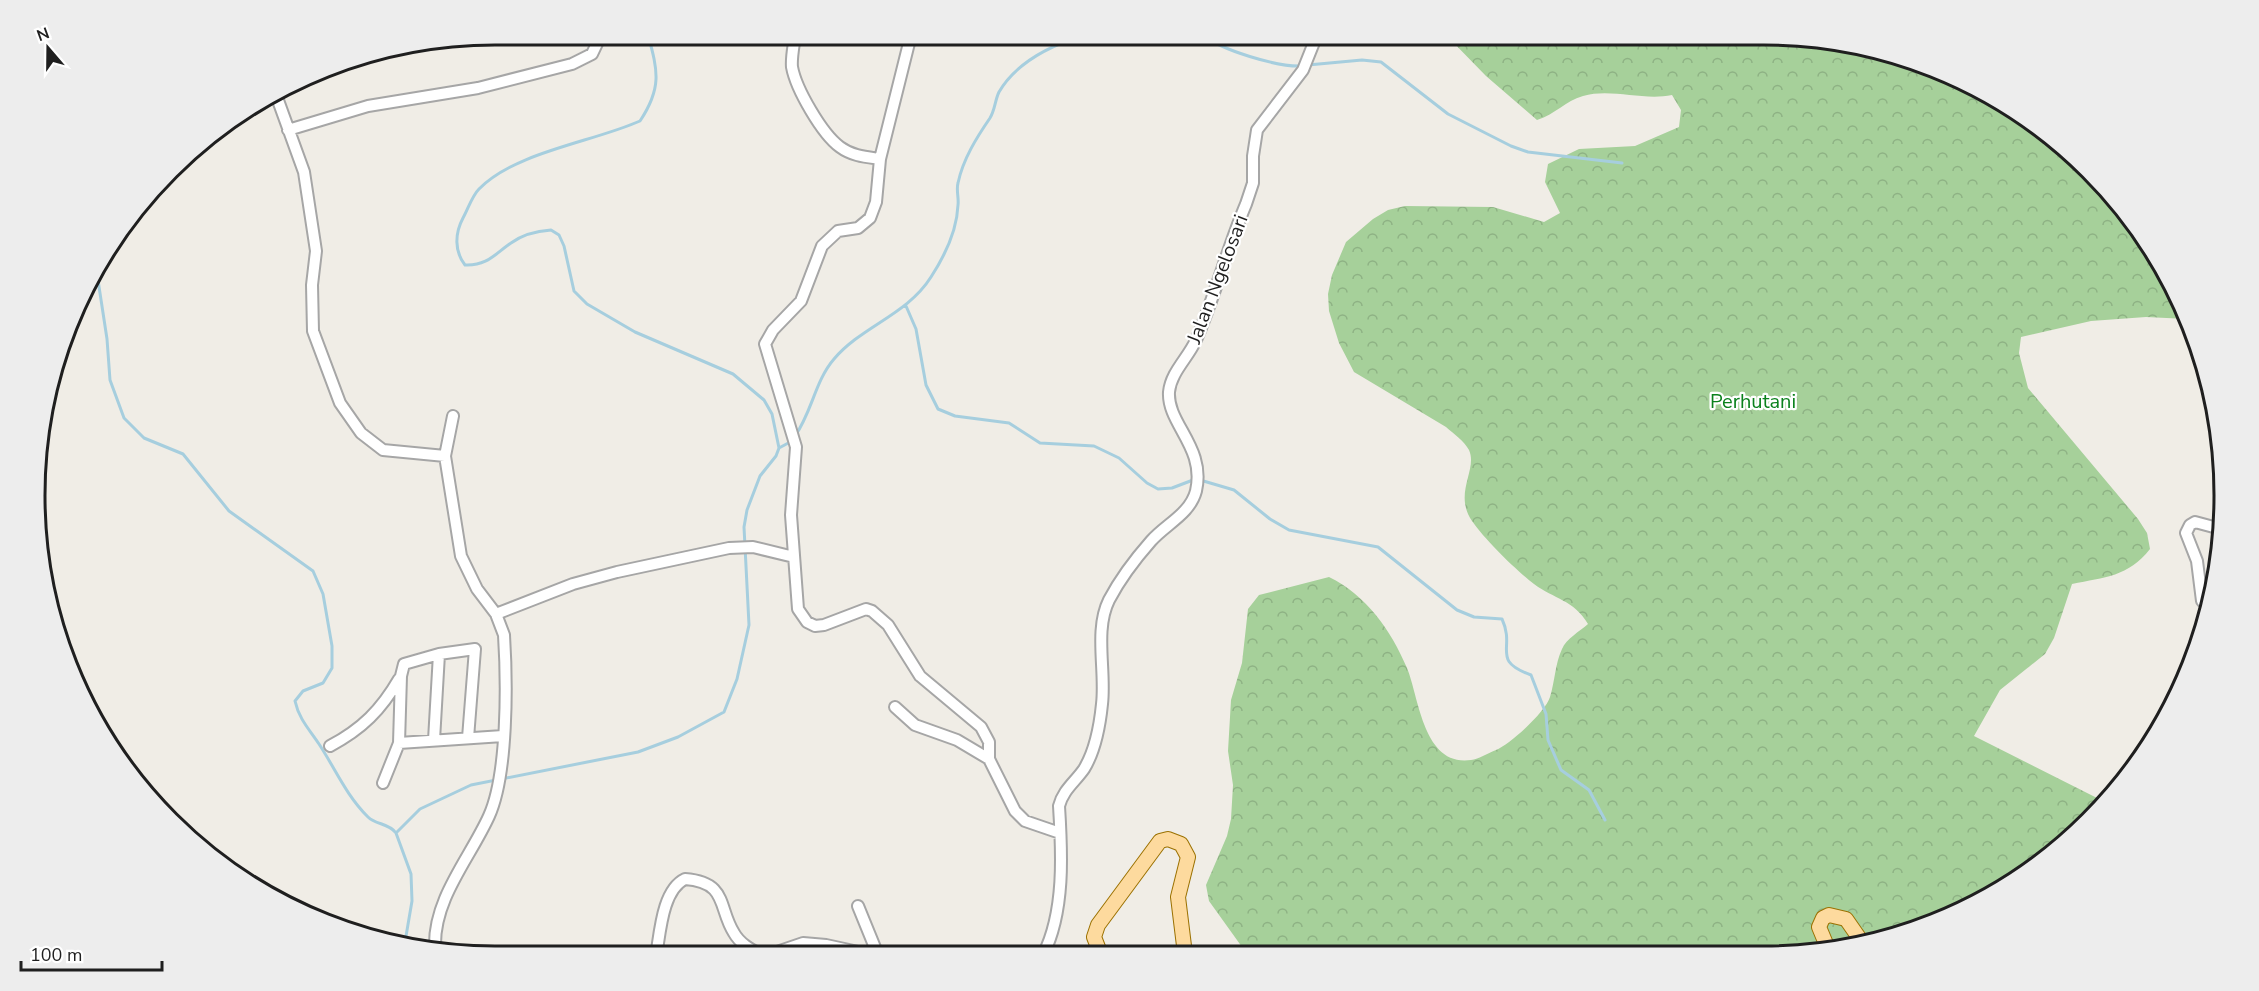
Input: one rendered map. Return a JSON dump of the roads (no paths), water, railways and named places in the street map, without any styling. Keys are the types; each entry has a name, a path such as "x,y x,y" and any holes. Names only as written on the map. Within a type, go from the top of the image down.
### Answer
{"main road":[{"path":"1098,946 1094,937 1098,925 1119,900 1158,844 1168,839 1181,844 1188,857 1178,897 1184,946"},
{"path":"1825,941 1819,927 1823,918 1829,915 1846,919 1858,936"}],"street":[{"path":"288,130 368,106 478,88 572,64 592,54 596,45"},
{"path":"794,45 792,65 798,87 839,147 858,156 880,159"},
{"path":"908,45 880,159 876,202 870,218 858,228 838,231 822,246 801,301 773,330 765,344 796,447 791,515 798,609 807,622 824,625 859,610 872,610 888,625 920,676 981,727 989,742 989,759 1015,811 1024,821 1060,833"},
{"name":"Jalan Ngelosari","path":"1047,946 1061,876 1059,806 1061,796 1085,766 1092,751 1102,704 1105,609 1135,561 1153,539 1190,507 1196,491 1197,474 1192,447 1170,402 1172,382 1194,343 1246,204 1253,183 1253,156 1257,130 1305,66 1313,45"},
{"path":"278,101 304,172 316,251 312,285 313,331 340,403 361,433 383,450 446,456"},
{"path":"435,942 434,935 447,894 490,814 503,765 504,634 496,614 477,589 461,556 446,456 453,416"},
{"path":"2202,599 2197,561 2186,533 2190,525 2195,522 2213,527"},
{"path":"496,614 573,584 616,572 729,548 753,547 794,557"},
{"path":"383,783 399,743 401,676 404,664 439,654 475,649 468,738"},
{"path":"434,740 439,654"},
{"path":"330,746 367,723 384,704 401,676"},
{"path":"895,707 915,725 957,740 989,759"},
{"path":"399,743 503,736"},
{"path":"658,946 670,896 676,884 685,879 717,892 723,900 734,933 746,946"},
{"path":"858,906 874,946"},
{"path":"793,946 802,943 831,946"}],"waterway":[{"path":"650,45 656,69 655,89 640,121 533,157 494,176 479,189 472,199 460,224 457,248 465,265 479,264 520,238 535,232 551,230 559,235 564,246 574,291 587,304 635,332 733,374 764,400 772,414 779,448"},
{"path":"795,436 806,417 822,377 834,359 858,338 910,301 931,277 945,252 955,224 958,202 957,186 963,165 992,115 999,92 1015,71 1036,56 1058,45"},
{"path":"1221,45 1278,64 1301,66"},
{"path":"1308,65 1362,60 1381,62 1448,114 1511,146 1528,152 1622,163"},
{"path":"98,282 107,339 110,380 124,418 144,438 183,454 229,511 313,571 323,594 332,646 332,668 323,683 303,691 295,701 305,724 360,809 371,820 390,827 396,833"},
{"path":"906,306 916,329 926,385 938,409 955,416 1009,423 1040,443 1094,446 1119,458 1147,483 1158,489 1172,488 1193,480"},
{"path":"406,937 412,901 411,874 396,833 420,809 471,785 638,752 678,737 724,712 737,679 749,625 744,527 747,510 760,476 776,456 779,448 792,441"},
{"path":"1200,480 1234,490 1270,519 1289,530 1378,547 1457,610 1474,617 1502,619 1506,629 1507,659 1519,670 1531,675 1546,714 1548,740 1561,770 1589,790 1605,820"}],"park label":[{"name":"Perhutani","path":"1753,401"}]}
